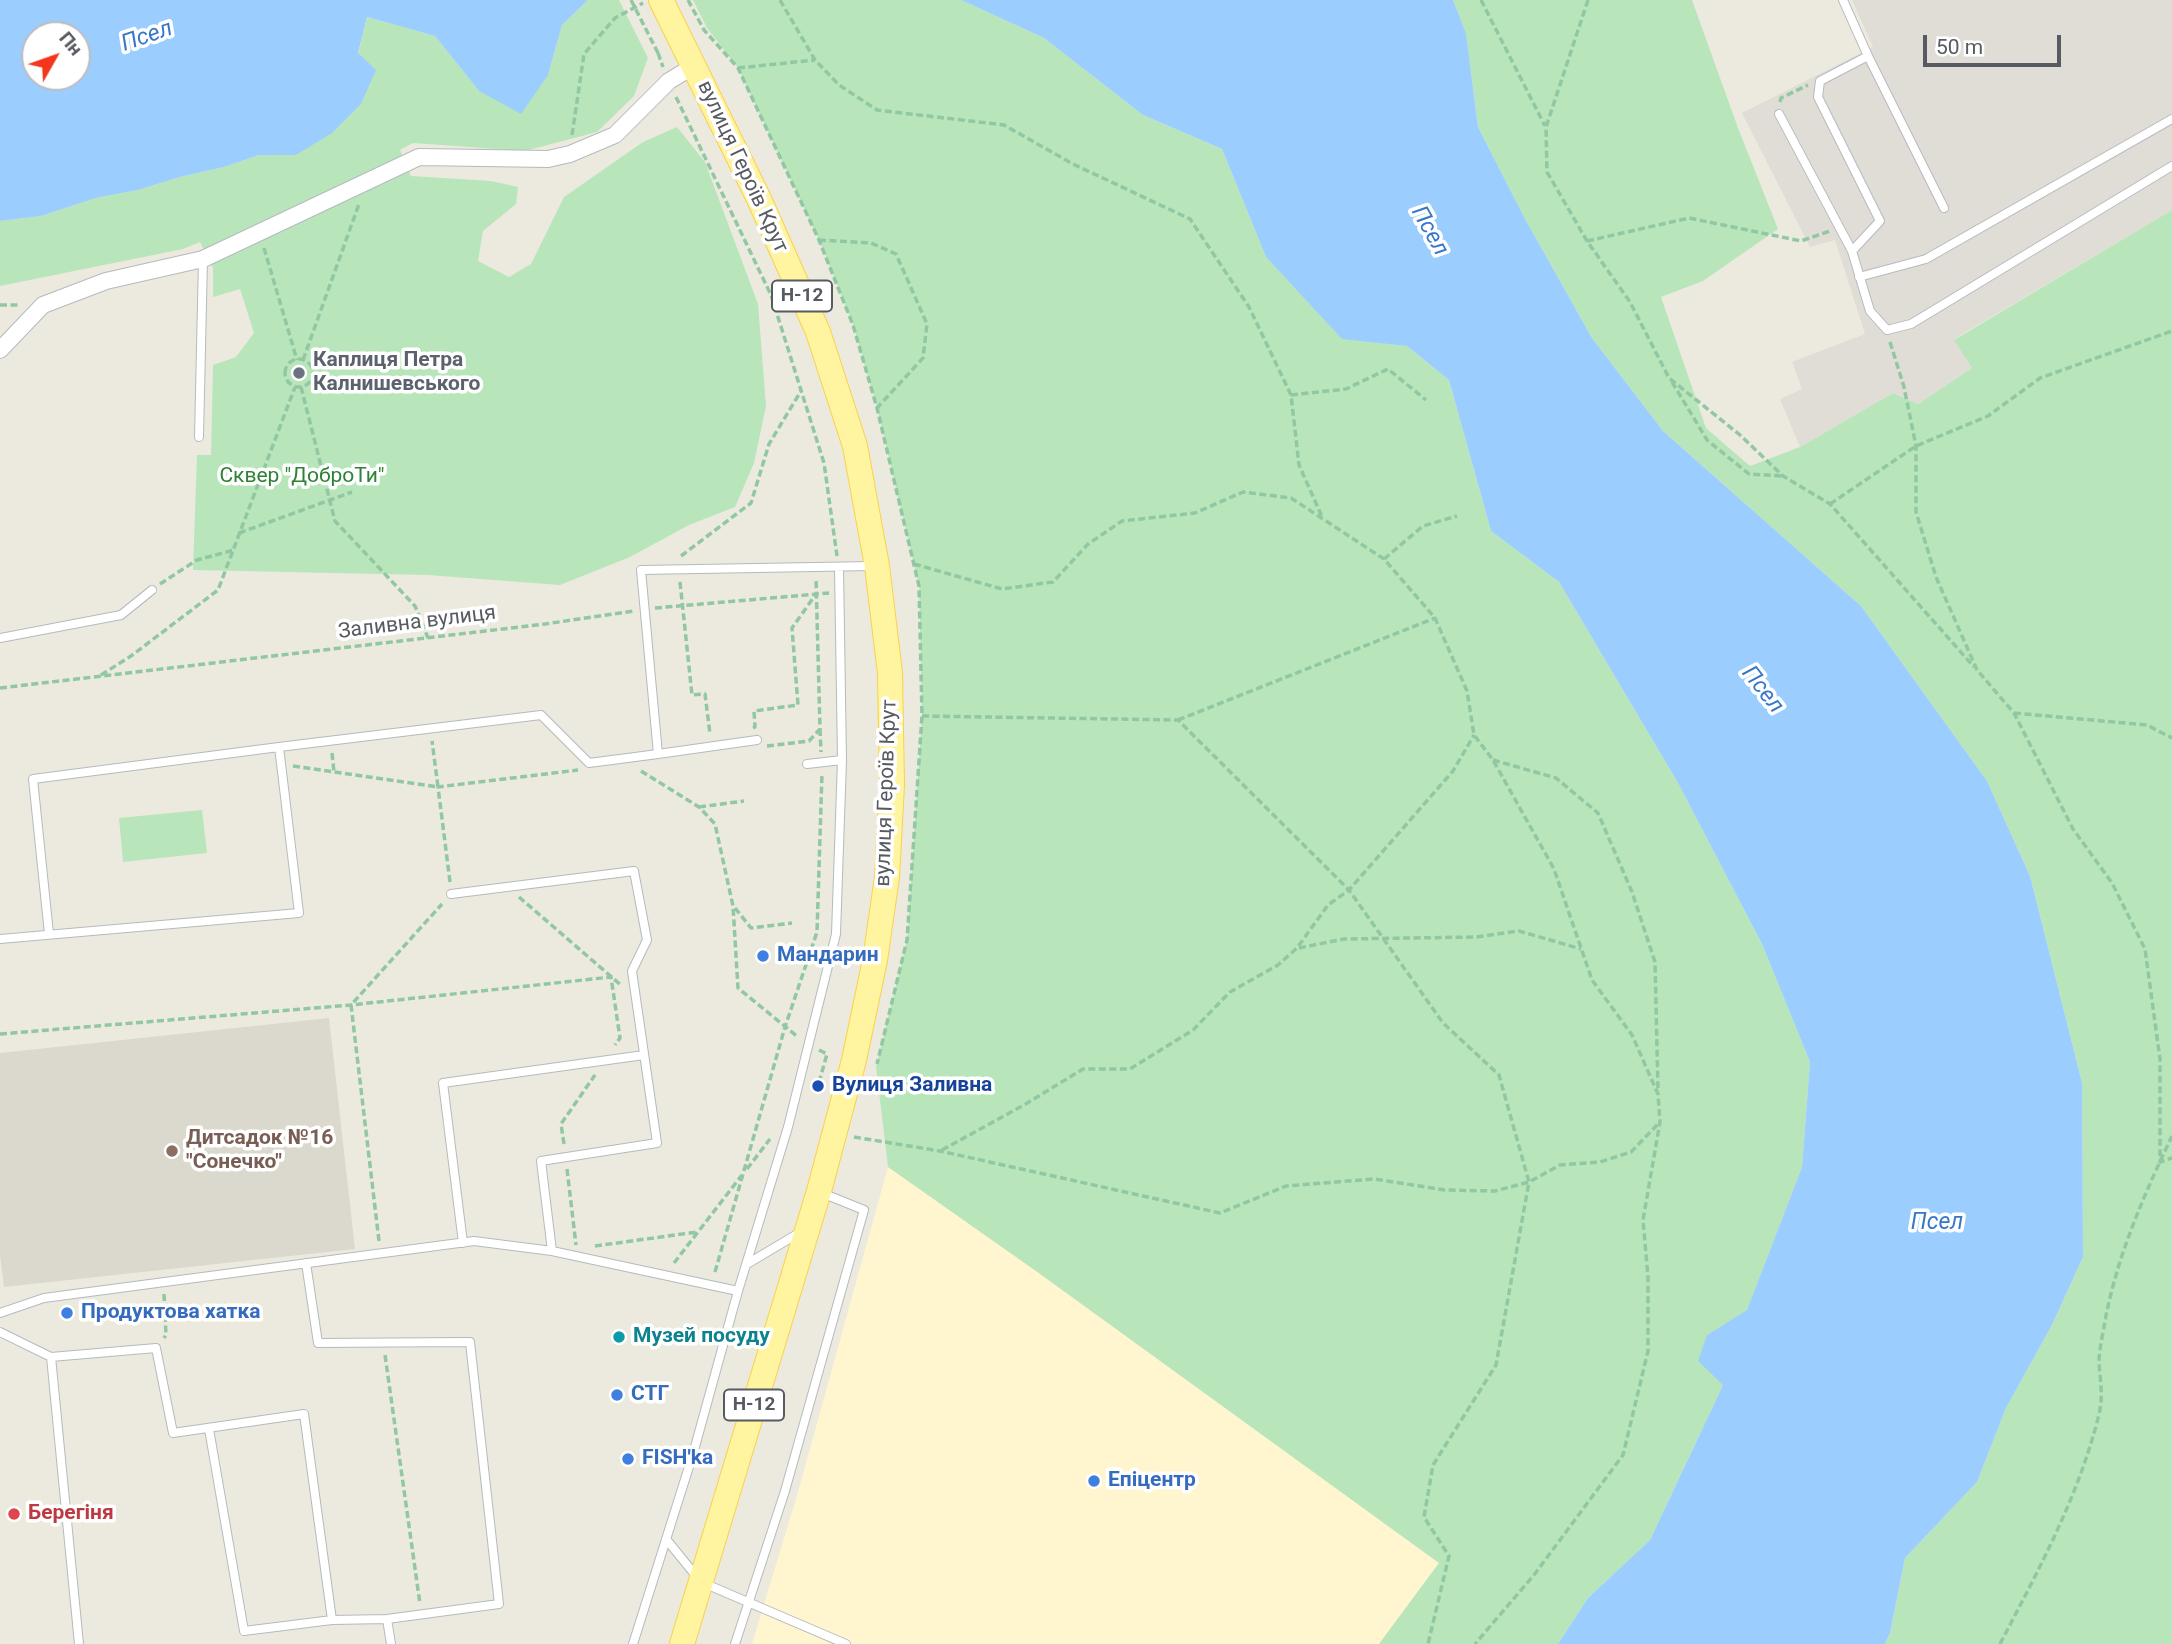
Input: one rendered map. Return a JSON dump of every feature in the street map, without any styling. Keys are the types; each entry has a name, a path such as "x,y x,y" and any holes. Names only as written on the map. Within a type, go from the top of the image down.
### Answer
{"main road":[{"name":"вулиця Героїв Крут","path":"661,0 693,36 694,66 759,199 818,332 855,446 877,566 890,673 892,785 887,877 875,960 854,1060 819,1191 682,1644"}],"street":[{"path":"0,350 43,305 106,281 203,259 419,157 548,159 569,154 614,135 668,81 694,66"}],"lane":[{"path":"1843,0 1944,208"},
{"path":"1852,251 1880,222 1818,97 1820,81 1868,56"},
{"path":"1779,114 1852,251 1870,311 1887,330 1911,324 2172,166"},
{"path":"1859,277 1926,258 2172,120"},
{"path":"199,437 203,259"},
{"path":"658,754 641,570 877,566"},
{"path":"633,1644 693,1454 792,1110 836,934 842,760 839,567"},
{"path":"0,638 121,615 152,590"},
{"path":"49,934 33,779 541,715 589,762 757,740"},
{"path":"0,939 299,913 279,747"},
{"path":"807,764 842,760"},
{"path":"451,894 634,871 647,940 632,971 657,1143 541,1161 552,1251"},
{"path":"463,1243 443,1083 644,1055"},
{"path":"735,1644 785,1491 864,1210 819,1191"},
{"path":"747,1264 808,1228"},
{"path":"0,1312 44,1298 474,1241 577,1252 738,1291"},
{"path":"209,1429 244,1631 332,1620 387,1619 499,1604 470,1342 317,1343 306,1263"},
{"path":"0,1332 51,1357 156,1348 173,1433 304,1414 332,1620"},
{"path":"51,1357 79,1644"},
{"path":"666,1539 701,1582 846,1644"},
{"path":"387,1619 391,1644"}],"path":[{"path":"631,0 771,295 824,463 839,567"},
{"path":"569,154 584,54 615,18 650,0"},
{"path":"688,0 693,36 738,68 816,60"},
{"path":"780,0 816,60 839,85 877,110 1004,125 1073,164 1190,219 1249,307 1291,395 1299,465 1324,521"},
{"path":"1481,0 1546,127"},
{"path":"1588,0 1546,127 1547,172 1587,241 1630,302 1669,377 1707,440 1749,474 1783,475"},
{"path":"1779,114 1781,98 1820,81"},
{"path":"303,360 367,182"},
{"path":"1587,241 1689,218 1801,241 1838,228"},
{"path":"259,232 297,360"},
{"path":"819,240 871,243 895,254 927,324 923,358 877,408"},
{"path":"1887,330 1904,387 1916,446 1916,512 1936,578 1977,670"},
{"path":"1830,504 1916,446 1988,416 2040,378 2172,331"},
{"path":"303,360 310,366 313,375 309,383 295,387 288,381 285,372 289,364 303,360"},
{"path":"1291,395 1346,389 1388,369 1426,400"},
{"path":"1669,377 1740,435 1783,475 1830,504 2014,713 2073,829 2112,883 2144,949 2160,1059 2160,1162"},
{"path":"99,676 131,656 218,590 295,387"},
{"path":"301,387 335,521 415,606 428,638"},
{"path":"664,569 751,503 769,444 802,391"},
{"path":"239,533 352,492"},
{"path":"914,564 1002,589 1053,582 1088,544 1122,521 1195,513 1243,492 1291,498 1384,559 1435,618 1467,691 1474,735 1493,760 1554,869 1592,980 1632,1035 1658,1094"},
{"path":"1384,559 1423,526 1457,516"},
{"path":"152,590 197,560 234,550"},
{"path":"679,569 692,695 705,694 710,734"},
{"name":"Заливна вулиця","path":"0,688 428,638 645,609 838,592"},
{"path":"744,729 755,727 754,711 798,705 792,628 816,594"},
{"path":"922,716 1178,720 1435,618"},
{"path":"2014,713 2147,725 2172,738"},
{"path":"1178,720 1349,890 1443,1023 1499,1075 1529,1182 1496,1365 1433,1465 1424,1517 1449,1556 1429,1644"},
{"path":"281,764 438,787 430,728"},
{"path":"712,1286 785,1027 817,932 822,762 820,729"},
{"path":"701,735 722,732"},
{"path":"940,1151 1083,1069 1130,1069 1193,1030 1230,992 1278,965 1297,948 1328,905 1349,890 1453,771 1474,735"},
{"path":"330,740 334,772"},
{"path":"1475,1644 1534,1575 1623,1455 1648,1351 1648,1277 1643,1220 1660,1122 1655,962 1632,892 1598,813 1556,778 1493,760"},
{"path":"630,764 699,807 715,824 733,906 738,988 809,1046"},
{"path":"699,807 744,801"},
{"path":"507,887 636,999"},
{"path":"380,1254 351,1005 451,894"},
{"path":"733,906 751,928 792,923"},
{"path":"1297,948 1344,939 1476,937 1519,931 1581,949"},
{"path":"0,1034 351,1005 611,977"},
{"path":"611,977 620,1038 561,1124 577,1252 697,1233"},
{"path":"664,1275 792,1110"},
{"path":"835,1133 940,1151 1220,1213 1286,1186 1374,1179 1445,1190 1495,1191 1529,1182 1560,1165 1600,1162 1631,1152 1660,1122"},
{"path":"2000,1644 2070,1502 2096,1425 2103,1392 2099,1360 2117,1272 2140,1208 2172,1136"},
{"path":"2160,1162 2172,1158"},
{"path":"156,1348 166,1335 163,1282"},
{"path":"383,1342 422,1615"}],"shaded area":[{"path":"1852,0 2172,0 2172,210 1954,339 1972,368 1918,404 1893,393 1800,447 1780,399 1802,389 1792,362 1865,334 1835,240 1810,247 1742,113 1873,47"},
{"name":"Дитсадок №16 \"Сонечко\"","path":"329,1018 355,1249 4,1287 0,1255 0,1053"},
{"path":"888,1167 1439,1563 1379,1644 752,1644 798,1492"}],"green space":[{"name":"Сквер \"ДоброТи\"","path":"588,0 619,0 648,58 634,96 597,132 525,151 413,143 400,150 411,176 491,181 518,187 516,204 483,231 478,261 509,277 531,264 564,197 643,142 677,127 705,162 758,304 766,406 754,463 735,507 689,525 630,557 560,585 428,575 193,570 197,455 211,455 213,365 236,357 254,333 240,289 213,297 213,268 200,242 183,249 0,286 0,221 41,216 96,198 138,190 259,155 297,155 358,54 367,17 435,36 479,91 548,75 562,25"},
{"path":"693,0 961,0 1044,38 1143,115 1222,149 1266,257 1342,338 1407,346 1449,380 1491,531 1559,582 1678,783 1762,944 1810,1062 1802,1167 1747,1311 1707,1335 1723,1385 1650,1540 1588,1598 1558,1644 1379,1644 1439,1563 888,1167 876,1067 907,940 922,715 919,586 877,408 853,325 819,240 738,68 707,28"},
{"path":"1453,0 1692,0 1778,229 1703,281 1661,297 1706,428 1750,466 1800,447 1893,393 1918,404 1972,368 1954,340 2172,210 2172,1644 1885,1644 1890,1633 1905,1558 1977,1482 2006,1408 2052,1325 2083,1257 2082,1083 2030,876 1987,781 1861,606 1663,431 1592,338 1524,217 1478,127 1466,33"},
{"path":"202,810 207,853 123,862 119,818"}],"water":[{"name":"Псел","path":"0,0 588,0 562,25 548,75 521,114 479,91 435,36 367,17 358,53 376,70 361,104 332,133 296,155 259,155 138,190 96,198 41,216 0,221"},
{"name":"Псел","path":"961,0 1453,0 1466,33 1478,127 1524,217 1592,338 1663,431 1861,606 1987,781 2030,876 2082,1083 2083,1257 2052,1325 2006,1408 1977,1482 1905,1558 1890,1633 1885,1644 1558,1644 1588,1598 1650,1540 1723,1385 1698,1361 1707,1335 1747,1310 1802,1167 1810,1062 1762,944 1678,783 1559,582 1491,531 1449,380 1407,346 1342,339 1266,257 1222,149 1143,115 1044,38"}],"place":[{"name":"Каплиця Петра Калнишевського","path":"299,373"},
{"name":"Мандарин","path":"763,956"},
{"name":"Вулиця Заливна","path":"818,1086"},
{"name":"Дитсадок №16 \"Сонечко\"","path":"172,1151"},
{"name":"Продуктова хатка","path":"67,1313"},
{"name":"Музей посуду","path":"619,1337"},
{"name":"СТГ","path":"617,1395"},
{"name":"FISH'ka","path":"628,1459"},
{"name":"Епіцентр","path":"1094,1481"},
{"name":"Берегіня","path":"14,1514"}]}
